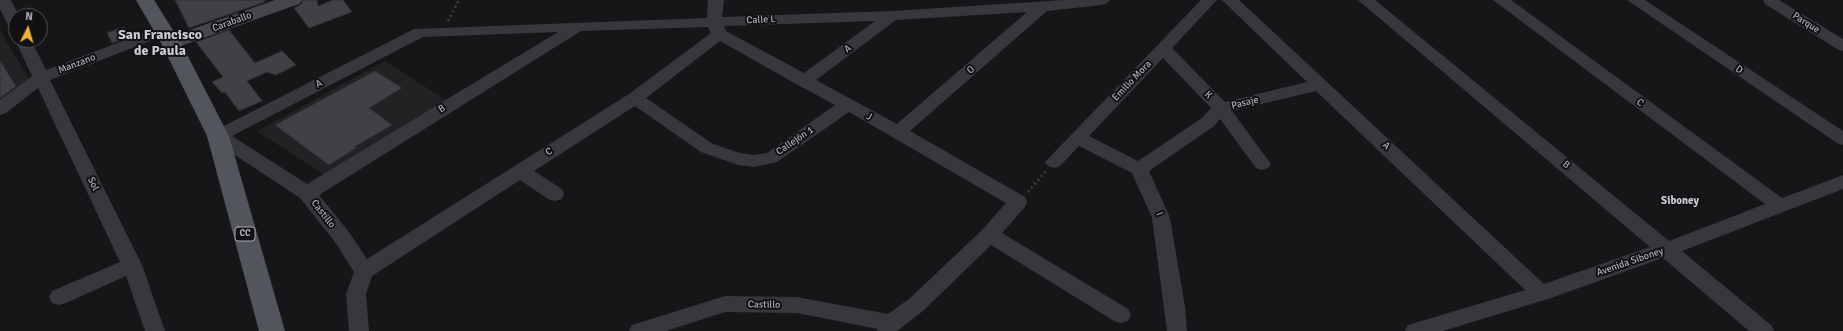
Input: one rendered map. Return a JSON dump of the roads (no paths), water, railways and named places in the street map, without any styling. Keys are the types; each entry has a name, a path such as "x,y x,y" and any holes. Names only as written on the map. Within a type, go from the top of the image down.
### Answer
{"main road":[{"name":"CC","path":"145,0 218,136 272,331"}],"street":[{"path":"3,0 8,10"},
{"name":"Caraballo","path":"166,37 293,0"},
{"path":"716,0 716,28"},
{"name":"Calle L","path":"420,32 577,26 716,28 1043,7 1102,0"},
{"name":"Emilio Mora","path":"1054,162 1210,0"},
{"name":"A","path":"1230,0 1321,84 1541,293"},
{"name":"B","path":"1366,0 1764,331"},
{"name":"C","path":"1501,0 1780,206"},
{"name":"D","path":"1635,0 1843,139"},
{"name":"Parque","path":"1770,1 1843,46"},
{"name":"O","path":"898,132 1043,7"},
{"name":"A","path":"804,81 892,16"},
{"name":"B","path":"307,192 577,26"},
{"name":"J","path":"716,28 804,81 898,132 1018,202 990,235"},
{"name":"C","path":"364,271 635,98 716,28"},
{"name":"A","path":"218,136 420,32"},
{"name":"Manzano","path":"0,109 42,77 166,37"},
{"name":"Sol","path":"27,48 132,264 155,331"},
{"name":"K","path":"1163,48 1221,108 1262,164"},
{"name":"Pasaje","path":"1139,169 1208,122 1221,108 1321,84"},
{"name":"Callejón 1","path":"635,98 707,148 738,158 754,161 771,158 783,151 847,105"},
{"name":"Castillo","path":"218,136 307,192 342,237 364,271"},
{"path":"1077,138 1139,169"},
{"name":"I","path":"1139,169 1161,218 1175,307 1176,331"},
{"path":"520,171 555,194"},
{"name":"Avenida Siboney","path":"1414,331 1541,293 1667,249 1843,182"},
{"path":"889,327 916,305 990,235 1121,315"},
{"path":"59,297 132,264"},
{"path":"359,331 356,294 364,271"},
{"name":"Castillo","path":"638,331 725,304 797,305 889,327"}],"district":[{"name":"San Francisco de Paula","path":"160,44"},
{"name":"Siboney","path":"1680,201"}]}
